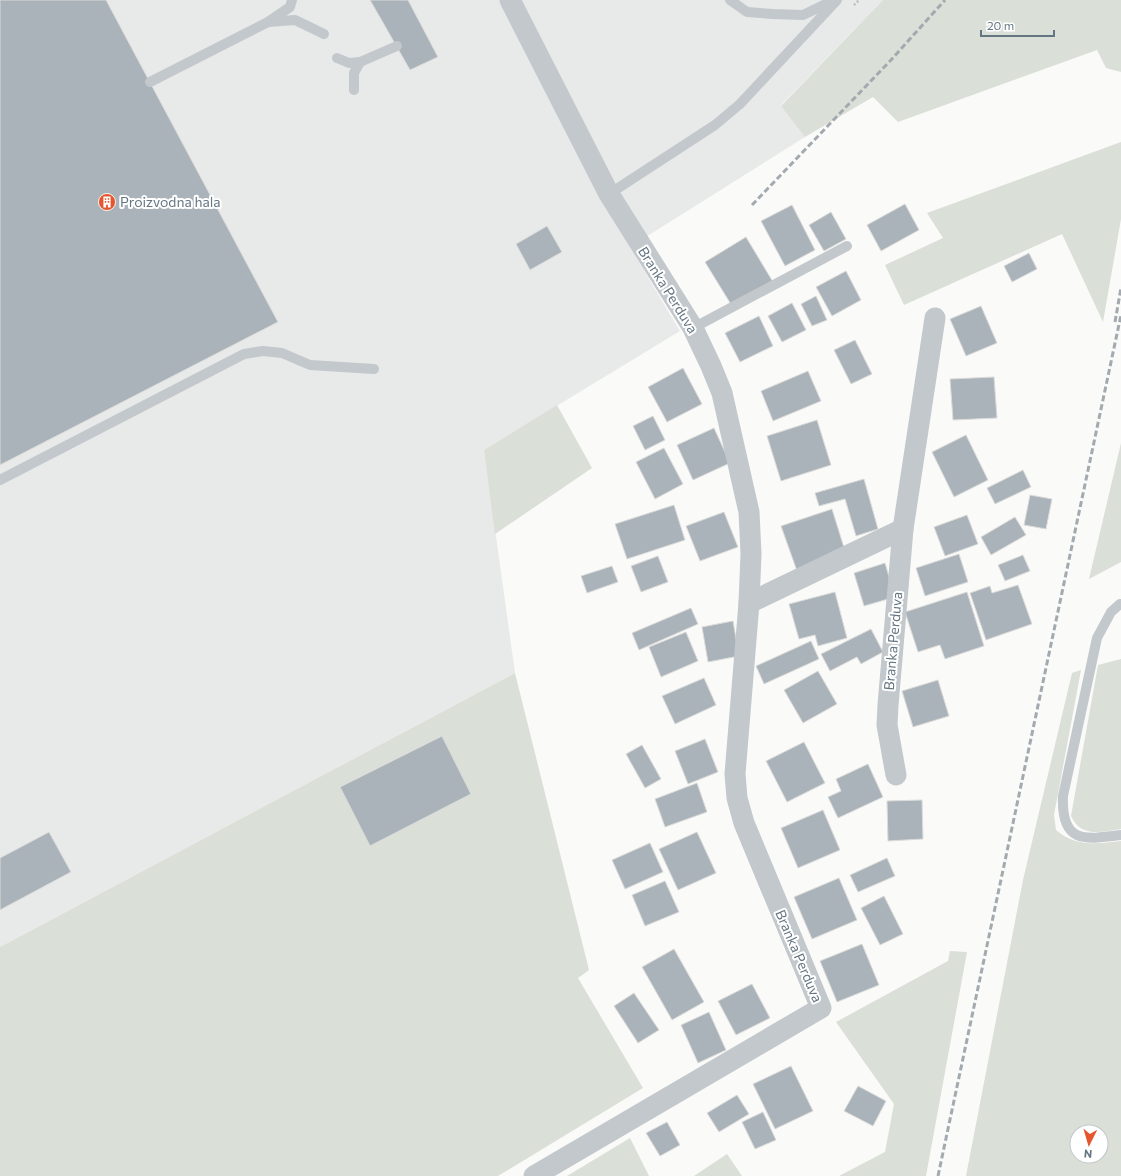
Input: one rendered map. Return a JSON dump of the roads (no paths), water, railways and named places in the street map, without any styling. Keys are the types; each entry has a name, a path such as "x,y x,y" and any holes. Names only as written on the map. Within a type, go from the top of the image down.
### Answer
{"street":[{"name":"Branka Perduva","path":"510,0 609,194 693,328 712,366 722,393 749,512 751,554 749,603 735,774 737,798 744,823 821,1008 534,1176"},
{"name":"Branka Perduva","path":"896,775 888,725 888,705 903,530 935,318"},
{"path":"749,603 903,530"}],"lane":[{"path":"150,82 268,22 290,7 292,0"},
{"path":"730,0 746,12 803,15 835,0"},
{"path":"609,194 715,124 735,108 835,0"},
{"path":"268,22 295,20 324,34"},
{"path":"337,58 349,63 360,62 397,46"},
{"path":"354,90 354,73 360,62"},
{"path":"693,328 847,246"},
{"path":"0,480 244,354 263,351 282,353 310,365 374,369"},
{"path":"1120,604 1111,612 1097,638 1063,796 1062,813 1064,823 1072,832 1081,837 1098,838 1121,835"}],"railway":[{"path":"752,205 891,60 945,0"},
{"path":"1115,322 1121,288"},
{"path":"938,1176 1121,315"}],"place":[{"name":"Proizvodna hala","path":"107,202"}]}
